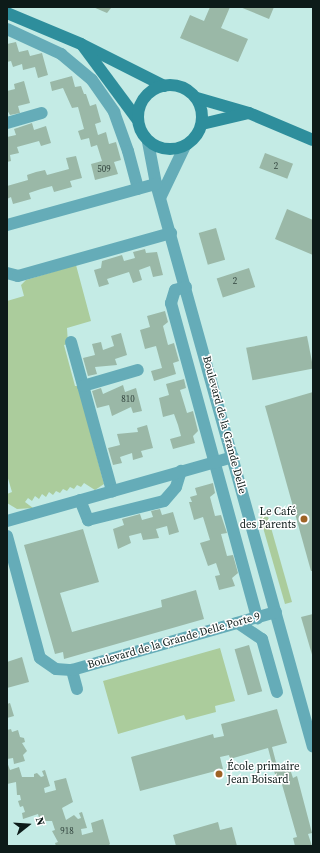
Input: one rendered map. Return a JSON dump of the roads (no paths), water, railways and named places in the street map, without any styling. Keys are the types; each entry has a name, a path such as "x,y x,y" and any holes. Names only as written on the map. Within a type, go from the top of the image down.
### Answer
{"street":[{"path":"7,13 81,44 164,86 185,88 197,98 249,113 313,140"},
{"path":"7,29 61,54 92,80 114,112 128,151 138,189"},
{"path":"81,44 137,119 148,142 168,149 185,146"},
{"path":"137,119 139,108 145,97 164,86"},
{"path":"161,196 185,146 202,124 202,111 197,98"},
{"path":"7,124 42,113"},
{"path":"202,124 249,113"},
{"name":"Boulevard de la Grande Delle","path":"148,142 156,184 161,196 313,747"},
{"path":"7,225 156,184"},
{"path":"7,273 18,276 171,233"},
{"path":"186,287 175,290 171,303 257,618"},
{"path":"71,342 112,491"},
{"path":"83,386 138,370"},
{"path":"7,521 233,457"},
{"path":"80,500 88,520 164,501 176,487 181,471"},
{"name":"Boulevard de la Grande Delle Porte 9","path":"7,536 40,658 56,669 72,670 276,612"},
{"path":"238,623 262,639 277,692"},
{"name":"Boulevard de la Grande Delle Porte 9","path":"72,670 77,689"}],"place":[{"name":"Le Café des Parents","path":"304,519"},
{"name":"École primaire Jean Boisard","path":"219,774"}]}
